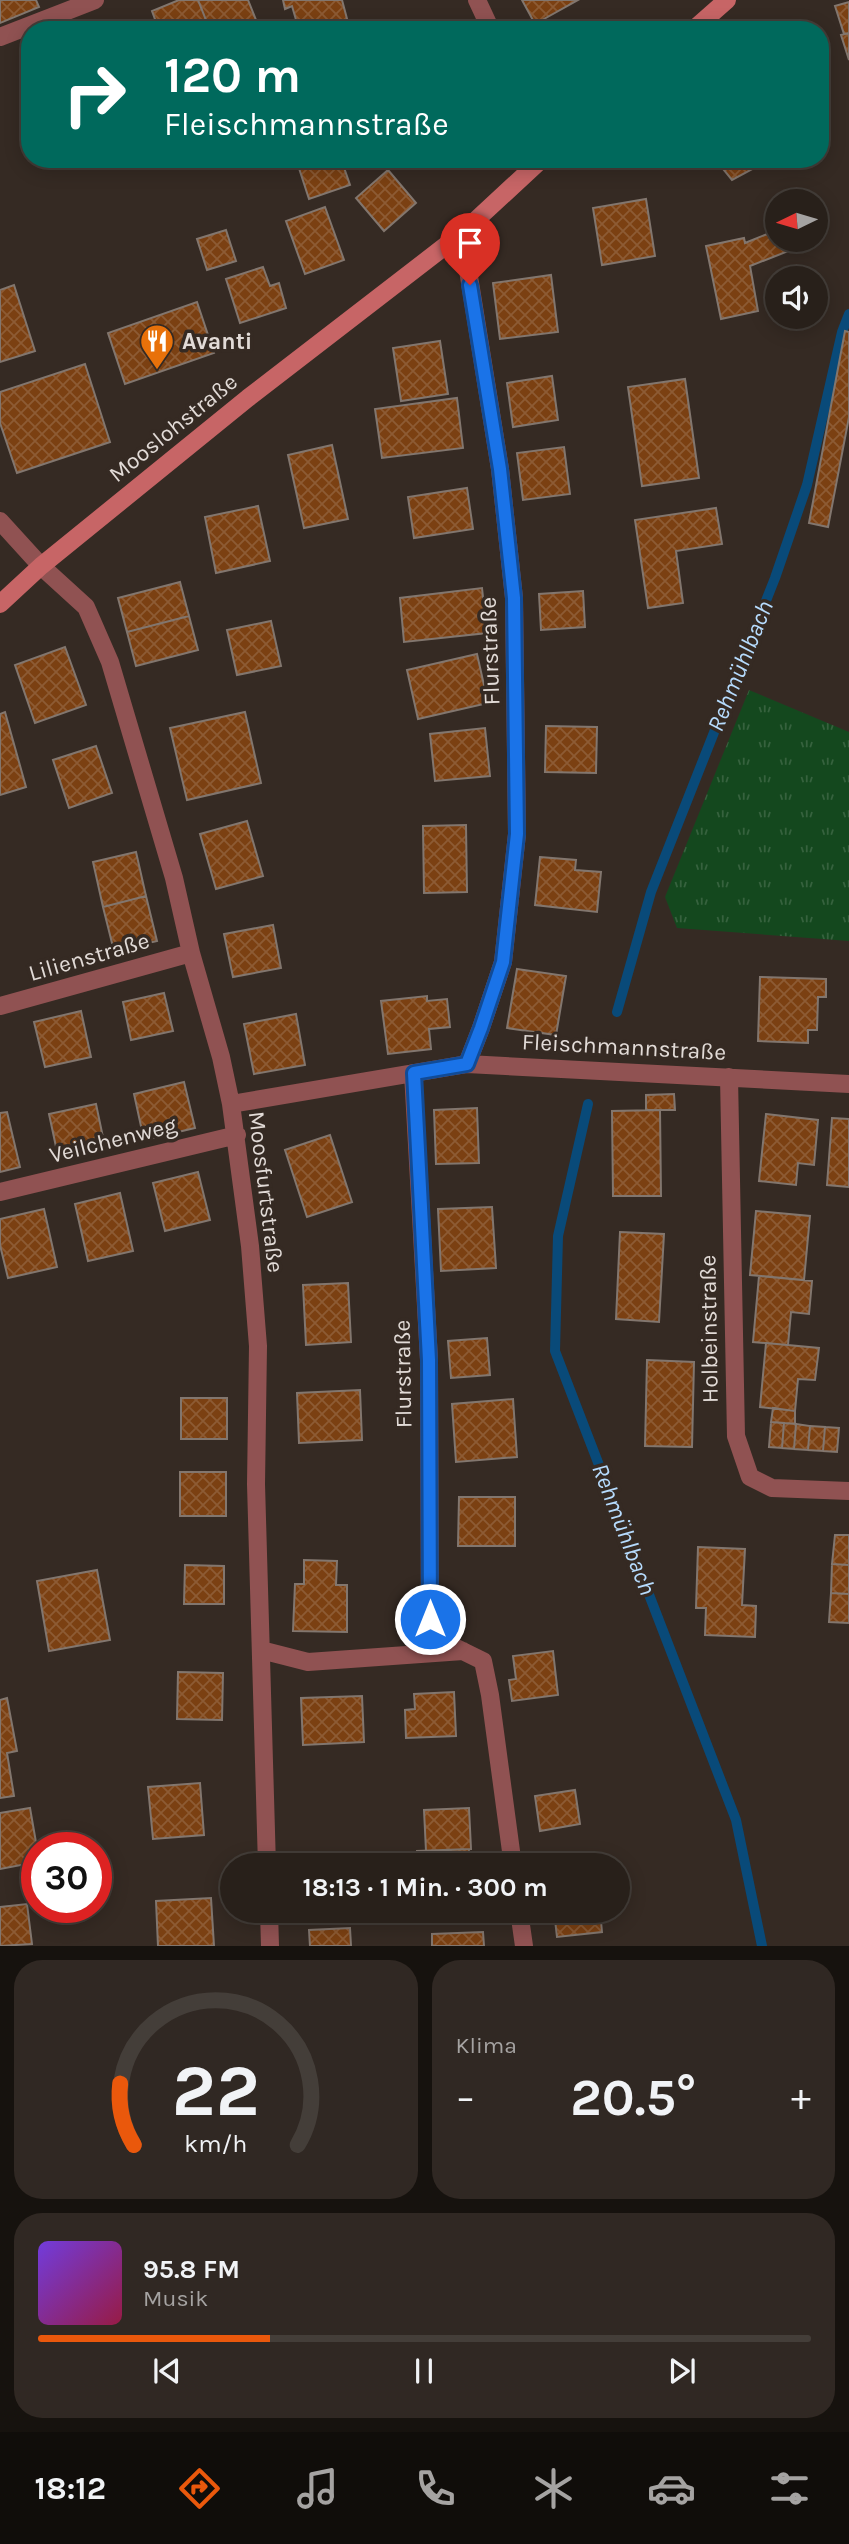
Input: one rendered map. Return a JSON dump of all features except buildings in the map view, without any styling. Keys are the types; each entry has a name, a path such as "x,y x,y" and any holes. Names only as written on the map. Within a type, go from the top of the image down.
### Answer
{"street":[{"path":"41,21 95,0"},
{"path":"477,0 487,21"},
{"path":"702,21 727,0"},
{"path":"0,37 21,29"},
{"name":"Mooslohstraße","path":"0,604 41,566 248,398 462,233 531,168"},
{"name":"Flurstraße","path":"462,233 500,469 514,598 517,820 503,962 467,1064"},
{"name":"Moosfurtstraße","path":"0,521 41,566 86,607 110,662 174,878 231,1104 250,1246 258,1346 256,1484 267,1853"},
{"name":"Lilienstraße","path":"0,1006 191,953"},
{"name":"Fleischmannstraße","path":"231,1104 467,1064 849,1084"},
{"name":"Flurstraße","path":"414,1073 429,1360 430,1634 483,1661 511,1853"},
{"name":"Holbeinstraße","path":"729,1077 736,1436 750,1477 772,1488 849,1491"},
{"name":"Veilchenweg","path":"0,1192 237,1135"},
{"path":"261,1650 308,1662 466,1651"},
{"path":"269,1923 270,1945"},
{"path":"521,1923 524,1945"}],"green space":[{"path":"749,690 849,732 849,941 677,928 665,897"}],"waterway":[{"name":"Rehmühlbach","path":"617,1012 651,892 775,578 807,485 842,332 849,314"},
{"name":"Rehmühlbach","path":"588,1104 558,1236 555,1351 736,1820 762,1946"}],"place":[{"name":"Avanti","path":"157,371"}],"route":[{"path":"430,1619 429,1360 414,1073 467,1064 503,962 517,834 514,598 500,469 470,285"}]}
